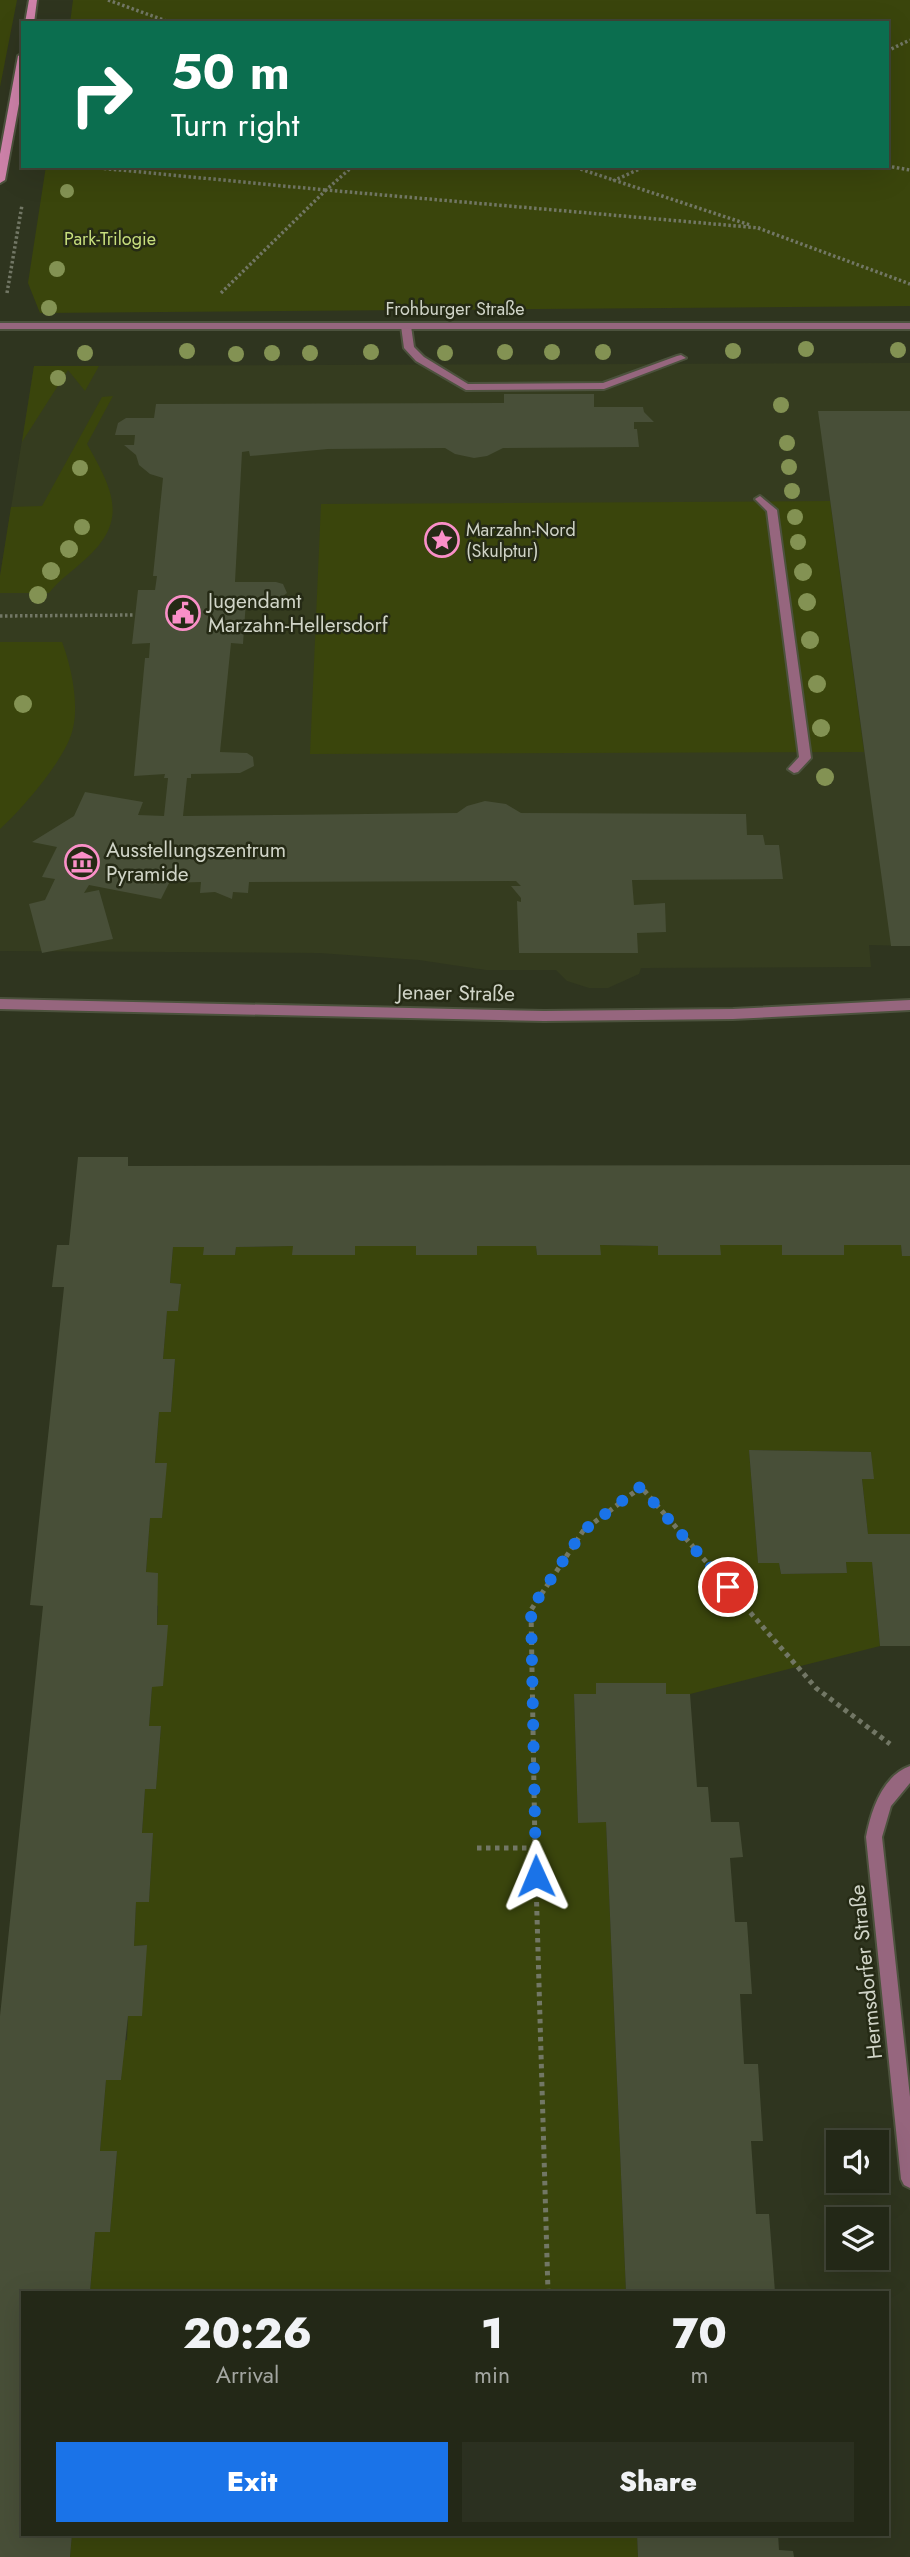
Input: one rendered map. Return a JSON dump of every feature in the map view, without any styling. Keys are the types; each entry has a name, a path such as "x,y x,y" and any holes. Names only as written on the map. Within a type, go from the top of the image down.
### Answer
{"main road":[{"path":"29,21 33,0"},
{"path":"0,180 21,67"}],"street":[{"name":"Frohburger Straße","path":"0,326 910,326"},
{"path":"406,326 409,348 420,359 466,387 604,387 681,358"},
{"path":"760,499 772,510 805,758 794,769"},
{"name":"Jenaer Straße","path":"0,1004 544,1016 733,1014 910,1005"},
{"name":"Hermsdorfer Straße","path":"910,1773 890,1790 879,1810 874,1837 910,2179"}],"path":[{"path":"108,0 166,21"},
{"path":"889,50 910,40"},
{"path":"889,166 910,170"},
{"path":"100,168 760,228"},
{"path":"219,296 351,168"},
{"path":"576,168 760,228 910,284"},
{"path":"612,181 641,168"},
{"path":"8,287 24,192"},
{"path":"0,616 135,615"},
{"path":"548,2291 531,1609 583,1531 640,1487 816,1688 900,1751"},
{"path":"477,1848 535,1848"}],"shaded area":[{"path":"910,363 910,946 869,945 871,967 641,968 639,974 608,988 589,988 567,981 556,970 486,970 419,960 319,953 0,951 0,576 34,366"}],"green space":[{"path":"0,0 17,0 0,87"},
{"name":"Park-Trilogie","path":"73,0 910,0 910,306 40,313 28,283 46,168 889,168 889,21 70,21"},
{"path":"34,366 99,366 85,391 68,370 22,442"},
{"path":"113,396 87,444 104,477 113,506 112,520 106,534 96,548 49,593 0,593 0,576 11,507 42,506 102,397"},
{"path":"830,501 864,752 310,754 321,504"},
{"path":"0,642 62,642 75,696 75,718 69,740 53,768 0,829"},
{"path":"600,1245 658,1246 659,1255 720,1255 720,1245 782,1245 782,1255 844,1255 844,1245 901,1245 902,1255 910,1256 910,1534 868,1534 862,1479 873,1478 871,1452 749,1450 758,1562 779,1563 781,1574 847,1573 846,1562 872,1562 880,1646 690,1694 666,1694 665,1683 596,1683 596,1694 574,1694 578,1822 606,1822 626,2291 90,2291 95,2232 110,2231 117,2152 100,2151 106,2080 121,2080 123,2041 127,2040 128,2016 146,1945 134,1946 136,1902 149,1901 153,1834 142,1833 145,1789 156,1788 161,1726 149,1726 152,1687 167,1625 157,1625 158,1606 155,1605 146,1572 150,1518 162,1518 166,1464 155,1463 159,1412 171,1411 175,1360 163,1359 167,1311 178,1310 181,1284 170,1283 173,1247 204,1247 204,1255 235,1255 236,1247 293,1246 293,1255 354,1255 355,1246 416,1246 416,1255 477,1255 477,1246 536,1246 537,1255 600,1255"},
{"path":"72,2536 637,2536 638,2557 70,2557"}],"building":[{"path":"504,394 594,394 594,407 643,407 644,412 654,422 634,422 639,447 503,448 487,456 474,458 455,454 445,448 328,449 250,456 249,451 242,452 235,582 276,582 283,584 287,593 276,601 246,601 243,644 231,643 220,752 247,753 253,757 254,766 240,773 191,774 191,778 187,778 183,816 457,813 467,806 485,801 506,804 521,813 746,814 747,835 763,835 765,845 779,845 783,879 632,880 634,905 665,903 666,932 637,933 638,953 519,953 517,901 521,902 521,898 511,886 521,886 516,881 249,882 248,893 233,892 232,899 215,892 200,893 201,882 169,883 161,899 89,885 84,893 99,890 113,939 42,953 29,904 45,900 55,879 42,877 57,847 32,842 74,816 85,792 143,802 138,815 164,816 168,778 164,778 165,774 134,776 145,658 149,658 150,643 132,644 138,590 155,590 157,576 153,576 163,478 150,474 139,465 136,455 124,445 134,445 135,435 115,435 118,423 126,418 154,418 156,404 504,403"},
{"path":"818,411 910,411 910,946 891,946"},
{"path":"78,1157 128,1157 128,1166 910,1165 910,1256 902,1256 901,1245 844,1245 844,1255 782,1255 782,1245 720,1245 721,1255 658,1255 658,1246 600,1245 601,1255 537,1255 536,1246 477,1246 477,1255 416,1255 416,1246 355,1246 355,1255 292,1255 293,1246 236,1247 235,1255 203,1255 204,1247 173,1247 170,1283 181,1284 178,1311 167,1311 163,1359 175,1359 171,1412 159,1412 155,1463 167,1463 162,1518 150,1518 146,1572 158,1573 157,1625 168,1625 163,1686 152,1687 149,1726 161,1726 156,1789 145,1789 142,1833 153,1833 149,1902 136,1902 134,1946 147,1945 142,2016 128,2016 121,2080 106,2080 100,2151 117,2151 110,2232 95,2232 90,2291 21,2291 21,2536 72,2536 70,2557 0,2557 0,2016 43,1606 30,1605 64,1287 52,1287 57,1245 69,1245"},
{"path":"749,1450 871,1452 874,1479 862,1479 868,1534 910,1534 910,1646 880,1646 872,1562 846,1562 847,1573 781,1574 779,1563 758,1563"},
{"path":"596,1683 666,1683 666,1694 690,1694 697,1787 708,1787 711,1822 739,1822 743,1857 730,1858 735,1922 747,1922 752,1994 740,1994 744,2064 758,2064 763,2141 751,2141 756,2214 769,2214 775,2291 626,2291 606,1822 578,1823 574,1694 596,1694"},
{"path":"637,2536 778,2536 779,2550 793,2551 794,2557 638,2557"}],"place":[{"name":"Marzahn-Nord (Skulptur)","path":"442,540"},
{"name":"Jugendamt Marzahn-Hellersdorf","path":"183,613"},
{"name":"Ausstellungszentrum Pyramide","path":"82,862"}],"route":[{"path":"536,1876 531,1609 583,1531 640,1487 728,1587"}]}
